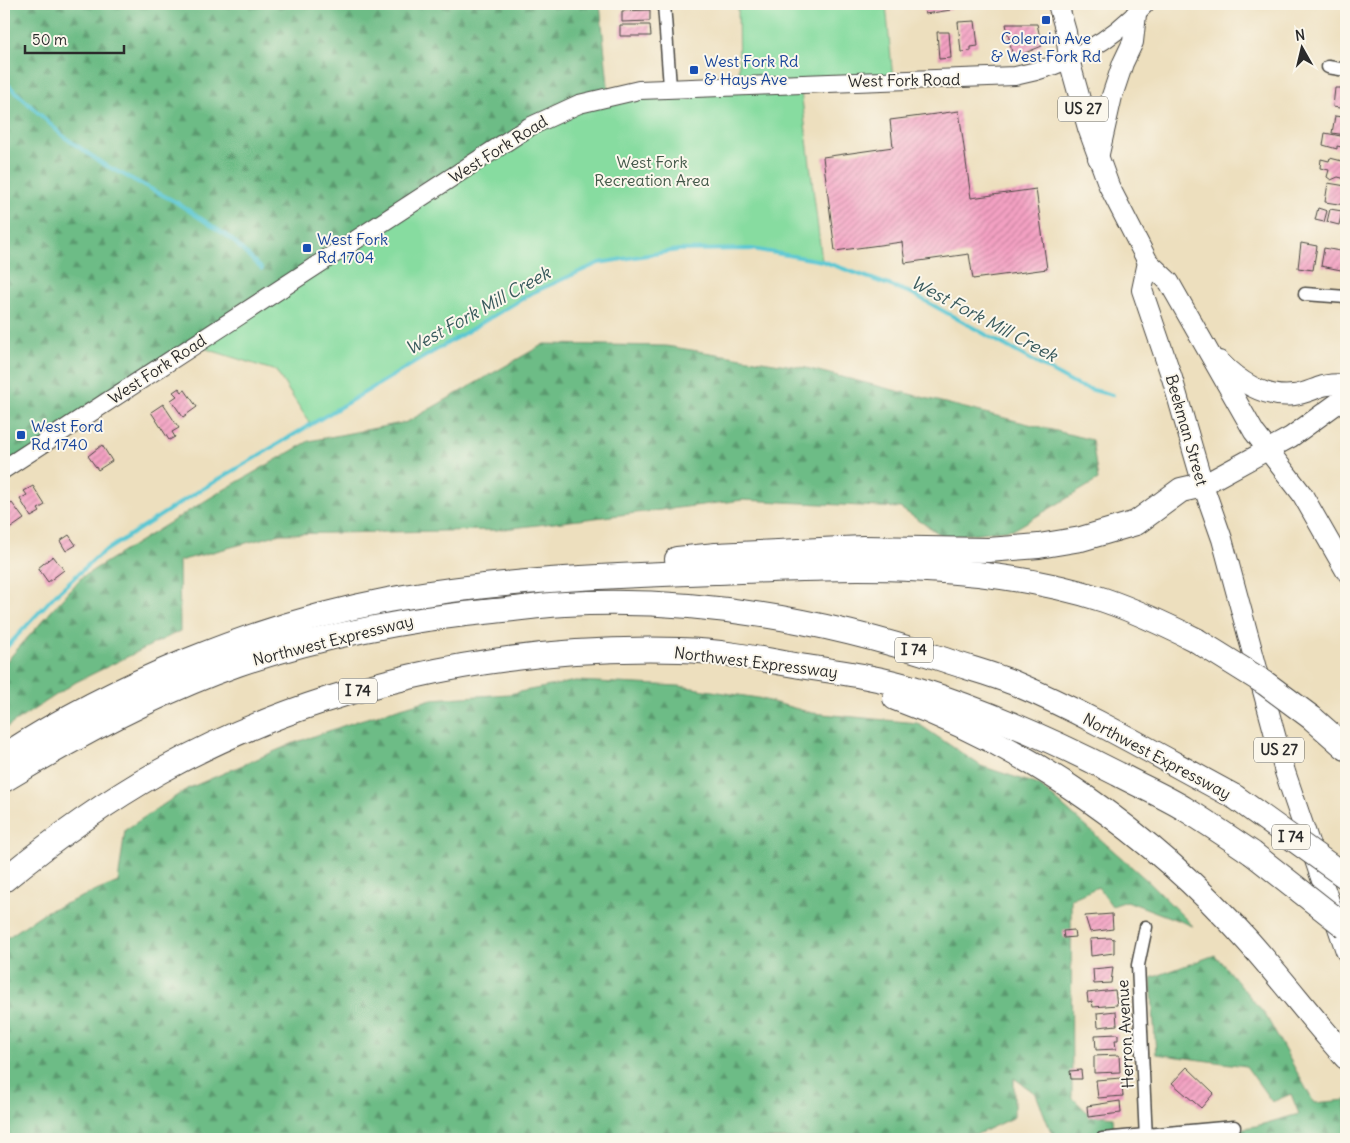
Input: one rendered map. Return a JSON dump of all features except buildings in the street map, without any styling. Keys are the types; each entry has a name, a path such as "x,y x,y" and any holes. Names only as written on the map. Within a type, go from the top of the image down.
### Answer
{"highway":[{"path":"562,581 598,570 716,555 863,548 988,550 1039,546 1081,539 1136,523 1181,490 1203,485"},
{"path":"4,756 53,726 121,691 199,657 287,626 384,601 438,592 635,575 779,570 934,570 991,575 1051,586 1104,600 1150,618 1196,640 1265,683 1312,718 1346,748"},
{"name":"Northwest Expressway","path":"4,780 46,754 147,702 196,680 284,650 384,624 444,615 565,604 620,603 728,611 795,620 918,651 1012,682 1097,722 1235,797 1346,877"},
{"name":"Northwest Expressway","path":"4,880 98,809 160,772 229,738 293,712 366,688 432,672 509,658 594,650 683,650 759,659 854,675 910,687 986,714 1078,754 1182,807 1252,853 1346,927"},
{"path":"759,659 831,680 871,689 908,702 1005,746 1100,807 1164,858 1209,900 1248,940 1346,1057"},
{"name":"US 27","path":"1331,909 1346,934"},
{"path":"1319,1027 1346,1075"}],"main road":[{"name":"US 27","path":"1058,4 1066,32 1069,60 1098,158 1109,186 1148,262 1168,282 1203,346 1267,451 1302,494 1346,572"},
{"path":"1098,158 1112,96 1123,63 1134,42 1140,9"},
{"name":"Beekman Street","path":"1148,262 1142,290 1172,378 1203,485 1222,538 1285,772 1346,951"},
{"path":"1203,346 1245,383 1262,391 1292,395 1324,386 1346,384"},
{"path":"1203,485 1291,437 1346,396"}],"street":[{"path":"664,4 670,87"},
{"name":"West Fork Road","path":"4,469 529,127 580,104 609,95 670,87 994,78 1036,72 1069,60 1111,36 1140,9"},
{"path":"1328,67 1346,70"},
{"path":"1305,294 1346,297"},
{"name":"Herron Avenue","path":"1146,927 1138,965 1146,1137"},
{"path":"1102,1139 1146,1137 1234,1126"}],"green space":[{"path":"4,4 600,4 609,95 4,469"},
{"name":"West Fork Recreation Area","path":"738,4 886,4 893,80 800,83 822,261 752,249 678,250 599,263 532,293 311,425 276,371 194,345 579,104 739,85"},
{"path":"544,344 666,346 806,368 1092,440 1098,480 1015,529 944,537 900,508 743,500 496,530 280,534 179,561 180,631 76,682 4,729 4,664 82,577 213,496 309,441 407,422"},
{"path":"576,681 679,686 758,698 812,713 917,723 981,766 1039,785 1150,883 1193,926 1127,901 1112,906 1098,887 1071,899 1072,1097 1089,1114 1113,1117 1114,1132 1053,1137 1036,1094 1014,1078 1014,1117 980,1133 948,1139 4,1139 4,940 45,912 118,882 125,830 187,789 294,743 360,720 432,699 509,694"},
{"path":"1215,955 1266,1016 1314,1103 1346,1100 1346,1139 1179,1139 1256,1126 1299,1114 1291,1094 1272,1102 1246,1066 1156,1054 1151,978"}],"waterway":[{"path":"4,81 63,136 103,164 176,202 230,238 262,269"},
{"name":"West Fork Mill Creek","path":"4,650 55,595 99,555 194,494 532,293 599,263 678,250 752,249 822,261 911,293 1078,386 1112,395"}],"place":[{"name":"Colerain Ave & West Fork Rd","path":"1046,20"},
{"name":"West Fork Rd & Hays Ave","path":"694,70"},
{"name":"West Fork Rd 1704","path":"307,248"},
{"name":"West Ford Rd 1740","path":"21,435"}]}
